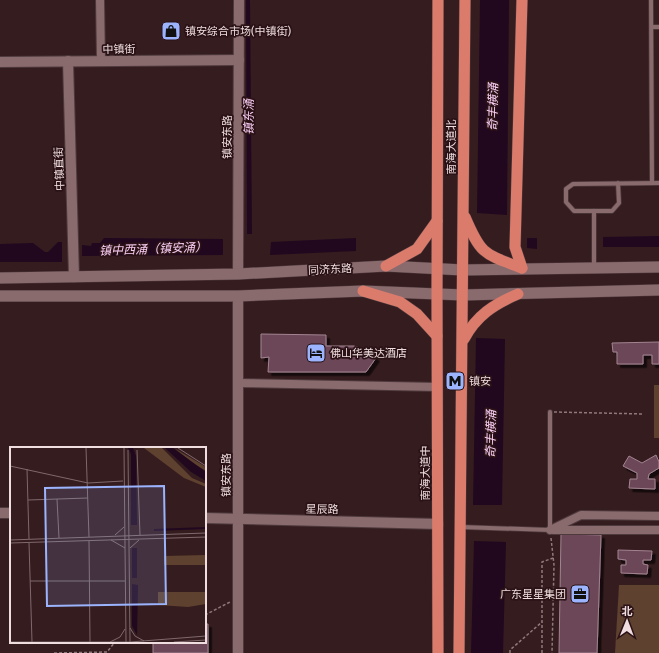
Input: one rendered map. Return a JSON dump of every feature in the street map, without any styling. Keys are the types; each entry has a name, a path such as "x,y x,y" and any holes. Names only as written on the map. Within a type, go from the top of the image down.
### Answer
{"highway":[{"name":"南海大道北","path":"436,294 438,220 438,0"},
{"name":"南海大道北","path":"463,295 465,0"},
{"path":"522,0 515,247 522,268"},
{"path":"463,214 476,243 487,255 522,268"},
{"path":"386,266 417,249 438,220"},
{"path":"362,291 400,302 417,314 437,336"},
{"name":"南海大道中","path":"436,294 438,387 438,653"},
{"path":"463,342 470,327 487,310 518,294"},
{"path":"459,653 463,295"}],"main road":[{"name":"同济东路","path":"0,278 238,274 386,266 463,270 659,267"},
{"name":"同济东路","path":"0,296 238,296 362,291 463,295 659,290"}],"street":[{"path":"100,0 101,61"},
{"name":"镇安东路","path":"238,274 239,0"},
{"name":"中镇街","path":"0,62 239,60"},
{"name":"中镇直街","path":"68,62 74,277"},
{"name":"镇安东路","path":"238,296 238,653"},
{"path":"238,383 438,387"},
{"path":"550,530 581,515 659,516"},
{"name":"星辰路","path":"206,518 438,524"},
{"path":"550,530 659,530"}],"lane":[{"path":"652,0 652,183"},
{"path":"652,27 659,27"},
{"path":"618,183 619,203 612,211 574,211 566,202 566,189 573,184 618,183 659,183"},
{"path":"594,211 594,267"},
{"path":"460,527 550,530 550,412"}],"path":[{"path":"550,412 644,414"},
{"path":"550,530 553,558 552,653"},
{"path":"542,653 542,562 553,558"},
{"path":"206,614 238,598"},
{"path":"510,653 510,650 542,622"},
{"path":"54,653 107,652 115,643"}],"shaded area":[{"path":"654,385 659,385 659,438 654,438"},
{"path":"619,585 659,585 659,653 615,653"}],"water":[{"name":"镇东涌","path":"246,0 250,0 252,234 247,234"},
{"name":"奇丰横涌","path":"480,0 509,0 507,215 477,213"},
{"path":"659,236 659,247 603,247 603,237"},
{"name":"镇中西涌（镇安涌）","path":"104,238 223,239 223,255 82,256 82,245 91,246 92,243 100,243"},
{"path":"356,238 356,251 270,255 271,242"},
{"path":"527,238 537,238 537,249 527,248"},
{"path":"58,242 62,242 62,262 0,262 0,244 33,243 45,252 48,252"},
{"name":"奇丰横涌","path":"476,338 505,339 502,505 473,505"},
{"path":"474,541 506,542 503,653 471,653"}],"building":[{"name":"佛山华美达酒店","path":"261,334 326,335 326,346 354,346 366,350 376,358 366,372 268,372 269,357 261,358"},
{"path":"659,342 659,364 652,364 652,355 643,355 643,364 617,364 617,352 613,352 612,343"},
{"path":"656,455 659,462 659,468 649,474 648,479 655,479 655,489 629,488 630,479 637,479 637,473 623,466 629,456 642,463"},
{"name":"广东星星集团","path":"561,534 601,535 597,653 559,653"},
{"path":"618,550 652,551 651,560 643,560 643,564 648,565 647,574 621,573 621,565 626,565 626,560 618,559"},
{"path":"206,624 208,624 208,653 153,653 153,643 206,643"}],"place":[{"name":"镇安综合市场(中镇街)","path":"171,31"},
{"name":"佛山华美达酒店","path":"316,353"},
{"name":"镇安","path":"455,381"},
{"name":"广东星星集团","path":"580,594"}]}
